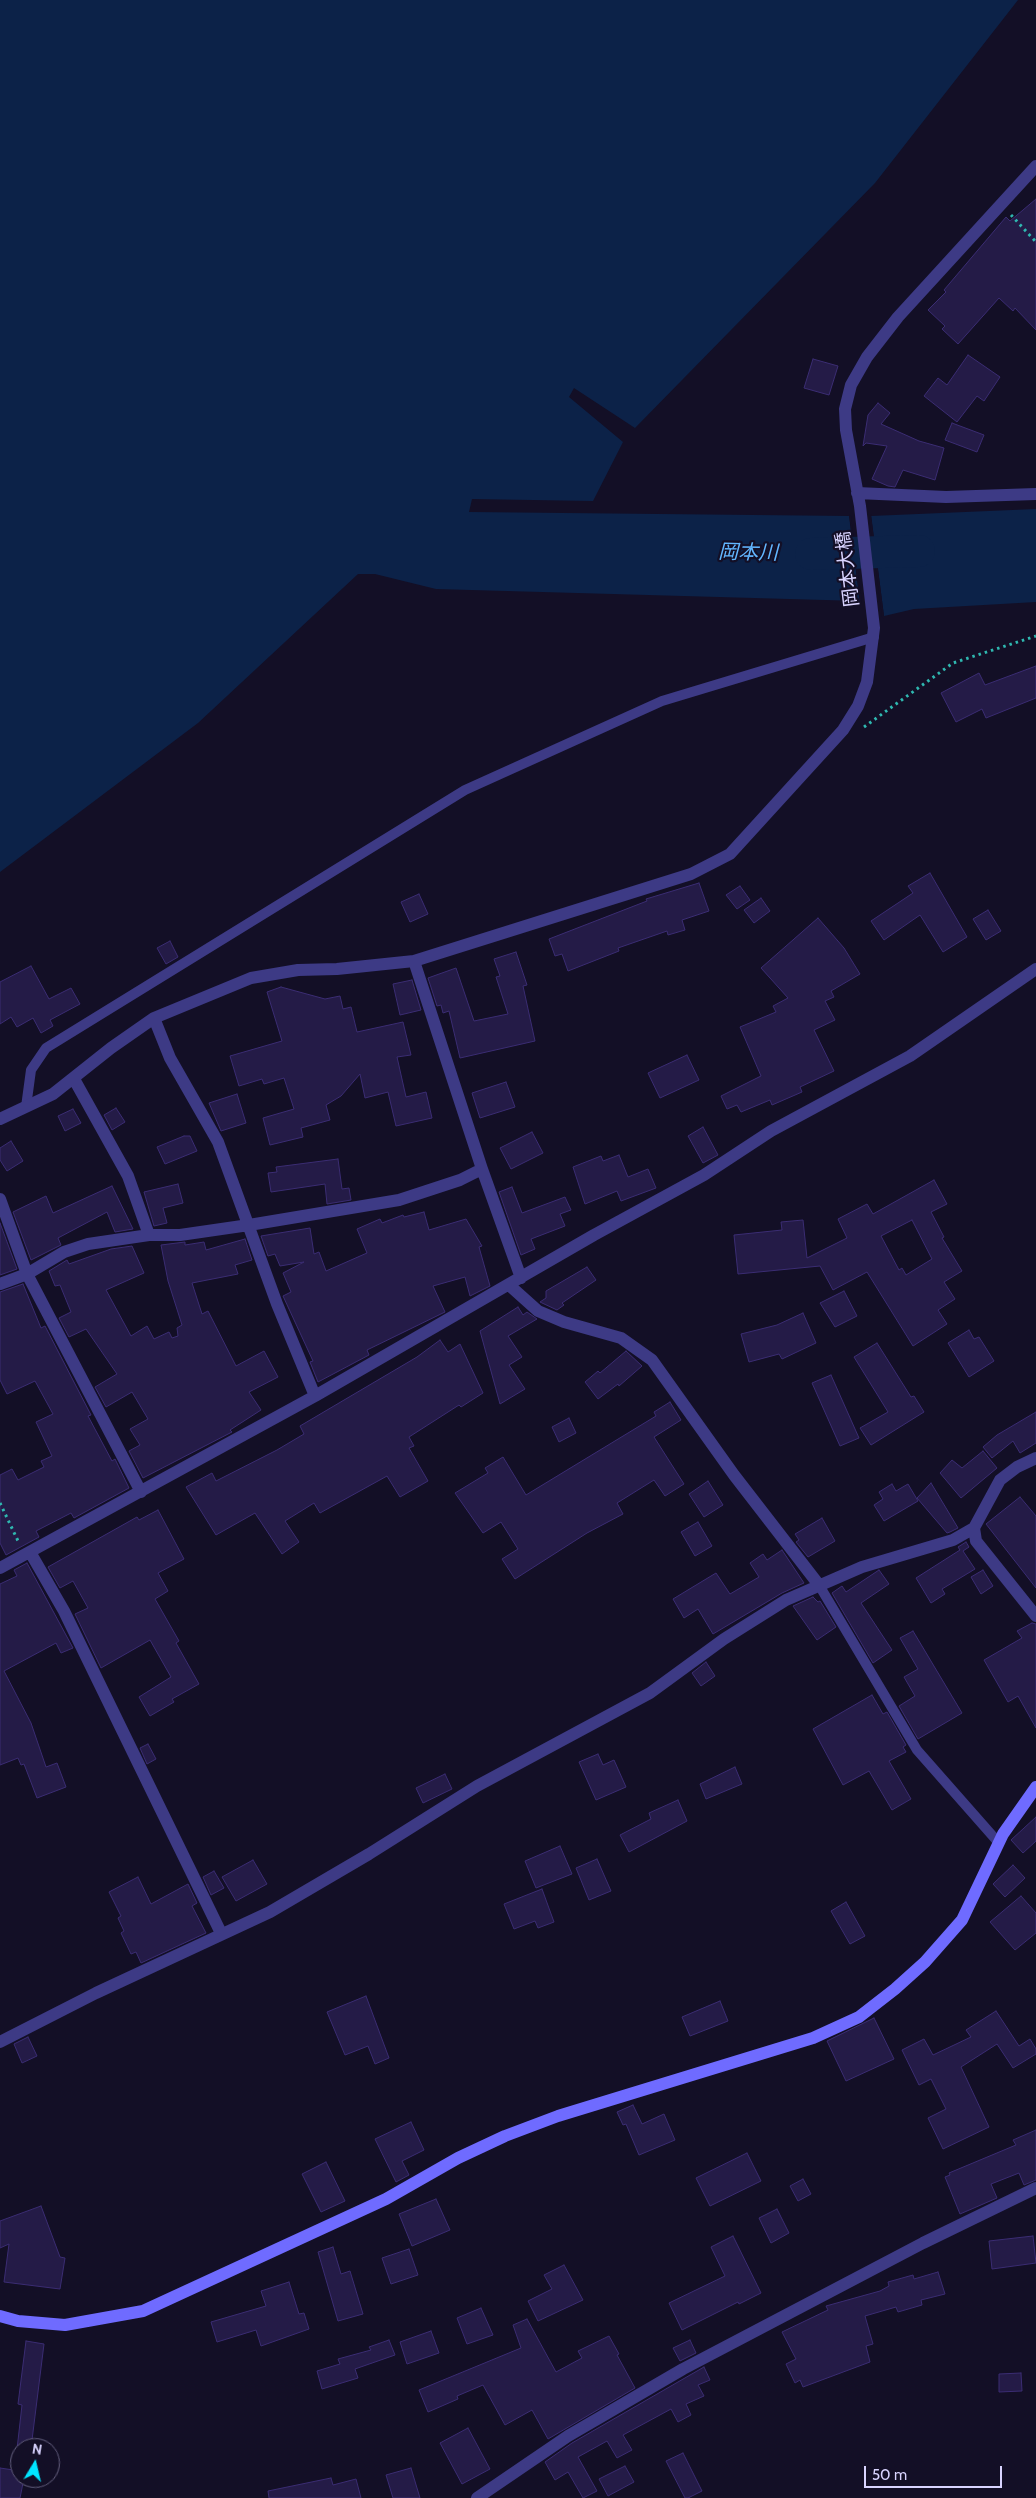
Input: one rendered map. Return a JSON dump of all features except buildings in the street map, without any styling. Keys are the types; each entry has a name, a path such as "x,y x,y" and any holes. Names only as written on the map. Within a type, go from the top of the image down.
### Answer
{"street":[{"name":"岡本大橋","path":"0,1119 53,1094 111,1048 154,1018 252,978 298,970 337,969 414,961 691,874 730,854 843,730 858,706 867,682 874,632 860,506 846,430 845,409 851,385 867,357 898,318 1036,166"},
{"path":"857,493 946,497 1036,494"},
{"path":"414,961 482,1169 521,1278"},
{"path":"0,1568 315,1396 704,1175 771,1132 910,1056 1036,969"},
{"path":"154,1018 170,1058 218,1142 248,1225 315,1396"},
{"path":"74,1079 128,1176 149,1235"},
{"path":"0,1284 27,1274 64,1252 88,1244 149,1235 180,1235 399,1200 460,1180 482,1169"},
{"path":"0,1199 27,1274 141,1492"},
{"path":"509,1285 538,1311 564,1322 621,1338 652,1360 734,1475 819,1585"},
{"path":"0,2042 221,1933 270,1912 369,1854 477,1786 650,1694 724,1639 786,1600 862,1568 953,1540 974,1528 1000,1480 1017,1467 1036,1458"},
{"path":"974,1528 976,1541 1036,1616"},
{"path":"27,1554 64,1611 221,1933"},
{"path":"0,2316 18,2321 65,2325 143,2311 386,2199 458,2158 505,2136 558,2116 813,2038 859,2017 895,1989 925,1962 962,1920 998,1842 1036,1787"},
{"path":"477,2498 568,2436 683,2369 923,2243 1036,2188"}],"lane":[{"path":"26,1107 31,1070 46,1048 465,790 662,701 874,632"},
{"path":"819,1585 917,1750 998,1842"}],"path":[{"path":"1001,204 1036,242"},
{"path":"843,730 860,729 953,663 1036,636"},
{"path":"0,1503 27,1554"}],"water":[{"path":"0,0 1018,0 875,183 635,428 574,388 569,397 623,442 593,501 472,499 469,512 849,516 860,601 436,589 375,574 358,574 198,723 0,872"},
{"path":"1036,509 1036,602 914,609 884,616 871,516"}],"pier":[{"path":"849,514 851,516 862,601 860,604"},
{"path":"871,514 884,619 882,617 869,517"}],"waterway":[{"name":"岡本川","path":"811,554 919,551"}]}
